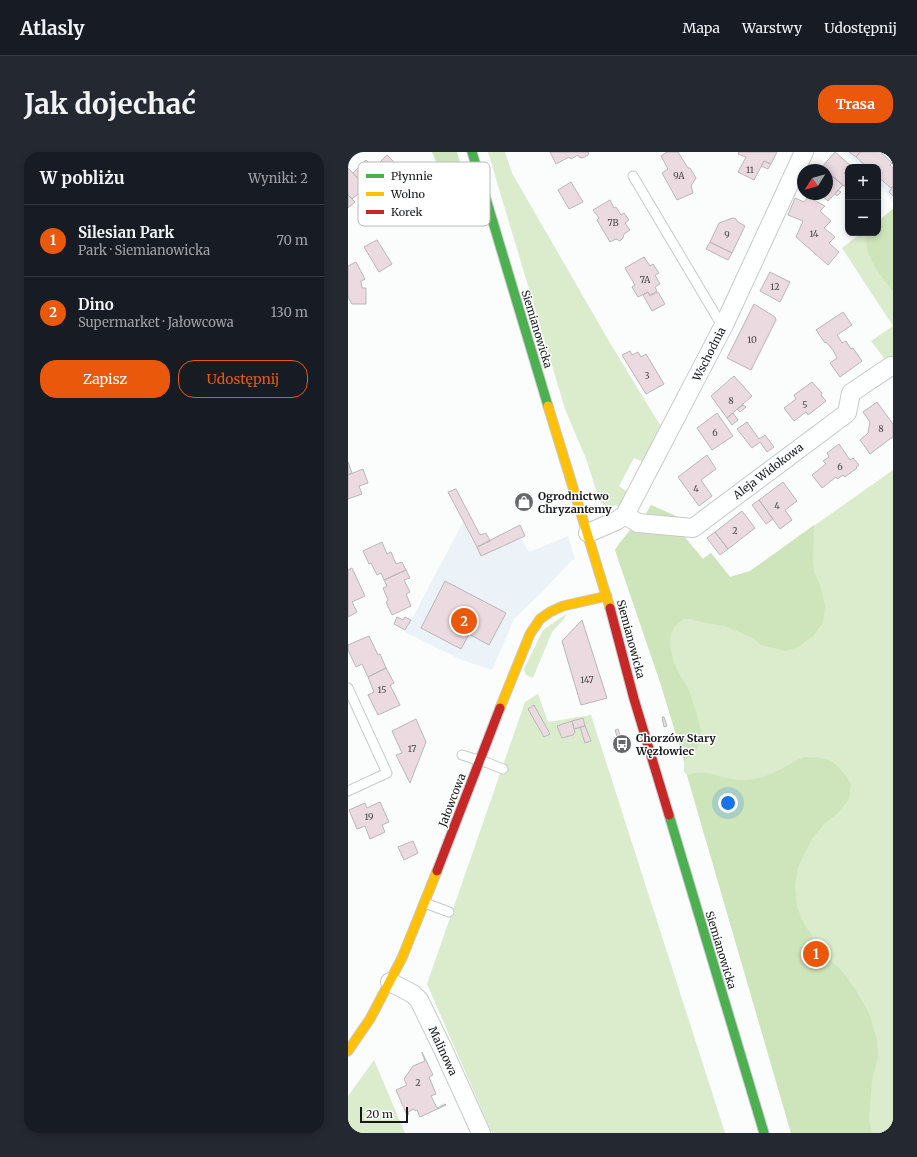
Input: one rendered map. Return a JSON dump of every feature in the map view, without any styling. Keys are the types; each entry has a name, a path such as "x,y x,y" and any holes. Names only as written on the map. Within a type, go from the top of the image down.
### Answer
{"street":[{"name":"Siemianowicka","path":"472,152 475,162"},
{"name":"Wschodnia","path":"625,515 724,325 802,153"},
{"name":"Siemianowicka","path":"490,212 561,451 607,596 634,699 764,1133"},
{"name":"Aleja Widokowa","path":"625,515 638,523 693,528 847,413 851,393 891,366"},
{"path":"588,533 616,521 625,515"},
{"name":"Jałowcowa","path":"348,1051 370,1019 402,958 425,903 527,640 535,626 545,616 563,606 607,596"},
{"name":"Malinowa","path":"390,982 413,994 419,1000 442,1046 481,1133"}],"lane":[{"path":"633,176 718,319 724,325"},
{"path":"348,688 387,773 348,791"},
{"path":"462,756 503,769"},
{"path":"425,903 449,912"}],"shaded area":[{"path":"844,152 893,152 893,202 881,187 881,164 857,164"},
{"path":"463,522 481,556 521,538 529,552 568,536 575,559 571,561 514,619 492,670 462,660 405,632"}],"green space":[{"path":"432,152 457,152 460,162 436,162"},
{"path":"488,152 505,152 512,173 610,343 663,430 646,463 634,458 619,486 629,493 621,508 615,505 609,508 602,504 599,500 587,461 565,409"},
{"path":"893,209 893,326 842,248 857,236 881,236 881,219"},
{"path":"893,209 893,291 873,264 867,248 867,236 881,236 881,219"},
{"path":"893,326 893,370 871,341"},
{"path":"893,470 893,1133 791,1133 687,775 684,772 684,760 660,682 615,550 631,529 682,534 703,559 711,553 730,577 750,571"},
{"path":"651,505 683,519 644,517"},
{"path":"814,525 813,561 814,571 821,588 825,605 823,623 813,636 798,647 786,651 761,645 753,638 725,626 705,623 692,619 684,619 675,626 671,634 670,645 674,663 688,688 697,714 702,736 696,750 684,761 660,682 615,550 631,529 682,534 703,559 711,553 730,577 750,571"},
{"path":"566,614 564,619 552,632 533,678 526,675 524,669 543,630"},
{"path":"538,694 548,722 591,715 725,1133 492,1133 427,984 525,702"},
{"path":"803,757 826,759 832,762 837,765 851,784 849,799 837,814 824,824 812,839 798,867 795,886 797,907 804,924 827,957 842,971 856,990 869,1013 877,1040 878,1057 872,1080 869,1119 872,1133 791,1133 687,775 695,773 709,773 737,780 760,778"},
{"path":"374,1060 405,1133 348,1133 348,1096"}],"building":[{"path":"550,152 589,152 588,155 582,158 578,155 571,159 569,157 556,164"},
{"path":"667,152 678,152 696,178 691,186 693,193 677,200 662,173 668,169 661,156"},
{"path":"739,152 777,152 771,164 764,161 754,180 738,172 746,157 738,154"},
{"path":"835,152 849,164 845,164 845,187 833,177 833,164 825,164"},
{"path":"849,152 860,152 856,157"},
{"path":"860,152 880,152 892,163 890,165 893,168 893,186 891,188 881,180 881,164 864,164 856,157"},
{"path":"387,155 394,162 380,162"},
{"path":"764,161 771,164 768,169 761,166"},
{"path":"348,168 358,178 358,194 352,199 348,195"},
{"path":"358,168 358,178 353,173"},
{"path":"833,177 843,185 833,196"},
{"path":"571,182 583,202 569,209 558,190"},
{"path":"893,186 893,196 889,192"},
{"path":"838,190 841,192 837,196 835,194"},
{"path":"348,195 355,202 348,208"},
{"path":"795,198 804,202 806,200 814,200 825,206 820,211 831,221 824,228 835,237 829,243 839,252 828,265 796,237 803,221 788,215"},
{"path":"610,200 614,208 616,207 621,215 624,213 629,220 625,223 630,230 624,234 620,241 616,239 610,242 597,220 599,218 593,210"},
{"path":"733,218 745,226 732,253 710,242 719,223"},
{"path":"377,240 392,264 379,272 364,247"},
{"path":"710,242 732,253 728,260 706,249"},
{"path":"644,257 650,266 653,264 659,273 655,275 660,284 655,287 657,291 650,295 648,292 638,297 632,287 635,285 625,268"},
{"path":"356,262 365,279 361,281 362,288 366,288 366,304 352,304 348,297 348,266"},
{"path":"770,272 790,282 780,302 760,291"},
{"path":"648,292 650,296 658,292 665,304 652,311 643,295"},
{"path":"754,304 775,317 776,320 751,370 727,358"},
{"path":"843,312 852,325 837,335 842,343 846,341 851,349 853,348 862,361 840,377 830,363 837,358 833,350 826,342 825,343 816,330"},
{"path":"630,351 632,355 638,352 641,357 646,354 664,384 646,394 622,355"},
{"path":"734,376 752,396 727,418 711,396"},
{"path":"812,382 822,393 821,395 826,401 808,415 806,412 794,421 784,408 796,399 794,395"},
{"path":"877,402 893,424 893,438 870,454 860,440 868,433 870,422 863,412"},
{"path":"743,405 746,407 740,412 737,409"},
{"path":"717,413 733,436 712,450 697,428"},
{"path":"733,413 738,420 732,425 727,418"},
{"path":"747,422 759,439 765,435 774,447 767,452 760,442 752,448 737,429"},
{"path":"839,444 850,460 853,458 859,465 845,477 843,475 837,479 836,477 822,488 812,475 826,464 823,461 829,457 827,453"},
{"path":"707,455 716,469 701,480 712,496 699,506 678,477"},
{"path":"348,462 352,473 348,475"},
{"path":"363,469 368,483 359,486 362,494 348,499 348,475"},
{"path":"783,482 797,501 785,510 792,520 780,529 759,500"},
{"path":"456,489 480,535 486,533 490,541 477,547 448,492"},
{"path":"759,500 773,519 766,524 752,505"},
{"path":"742,511 755,528 728,549 715,532"},
{"path":"520,525 525,536 481,556 477,547"},
{"path":"715,532 728,549 720,555 707,538"},
{"path":"382,542 387,554 391,552 396,564 402,562 406,570 384,580 381,573 377,575 371,563 369,564 363,551"},
{"path":"352,568 365,596 352,602 357,612 348,617 348,570"},
{"path":"406,570 410,578 404,580 410,592 406,594 411,606 392,615 386,602 388,600 383,588 387,586 384,580"},
{"path":"445,581 506,613 489,645 469,634 461,649 421,628"},
{"path":"397,617 403,620 405,617 411,620 405,630 394,624"},
{"path":"582,620 607,698 581,705 562,641"},
{"path":"369,636 378,655 380,654 386,668 368,677 362,664 356,667 348,650 348,645"},
{"path":"386,668 394,683 390,685 400,705 378,715 368,695 374,692 368,677"},
{"path":"534,705 550,734 544,737 528,709"},
{"path":"662,717 664,717 667,726 664,727"},
{"path":"583,718 585,726 574,729 572,721"},
{"path":"416,719 426,742 410,783 396,755 402,753 392,731"},
{"path":"572,721 575,732 573,735 562,738 557,726"},
{"path":"585,726 591,741 585,743 580,727"},
{"path":"618,729 621,738 618,739 615,730"},
{"path":"380,802 389,822 382,825 385,832 370,839 365,826 357,829 349,810 365,803 367,808"},
{"path":"413,841 418,853 404,860 398,847"},
{"path":"422,1052 433,1075 429,1077 436,1094 431,1096 437,1108 445,1104 446,1105 420,1117 417,1110 415,1111 414,1109 408,1112 409,1114 407,1115 396,1090 407,1085 404,1079 413,1066 425,1061"}],"traffic: fast":[{"path":"472,152 475,162"},
{"path":"490,212 548,406"},
{"path":"669,815 764,1133"}],"traffic: slow":[{"path":"548,406 610,608"},
{"path":"500,708 530,634 540,619 563,606 607,596"},
{"path":"348,1051 370,1019 402,958 437,871"}],"traffic: jam":[{"path":"610,608 634,699 669,815"},
{"path":"437,871 500,708"}],"place":[{"name":"Ogrodnictwo Chryzantemy","path":"524,502"},
{"name":"Dino","path":"464,621"},
{"name":"Chorzów Stary Węzłowiec","path":"622,744"},
{"name":"Silesian Park","path":"816,954"}]}
